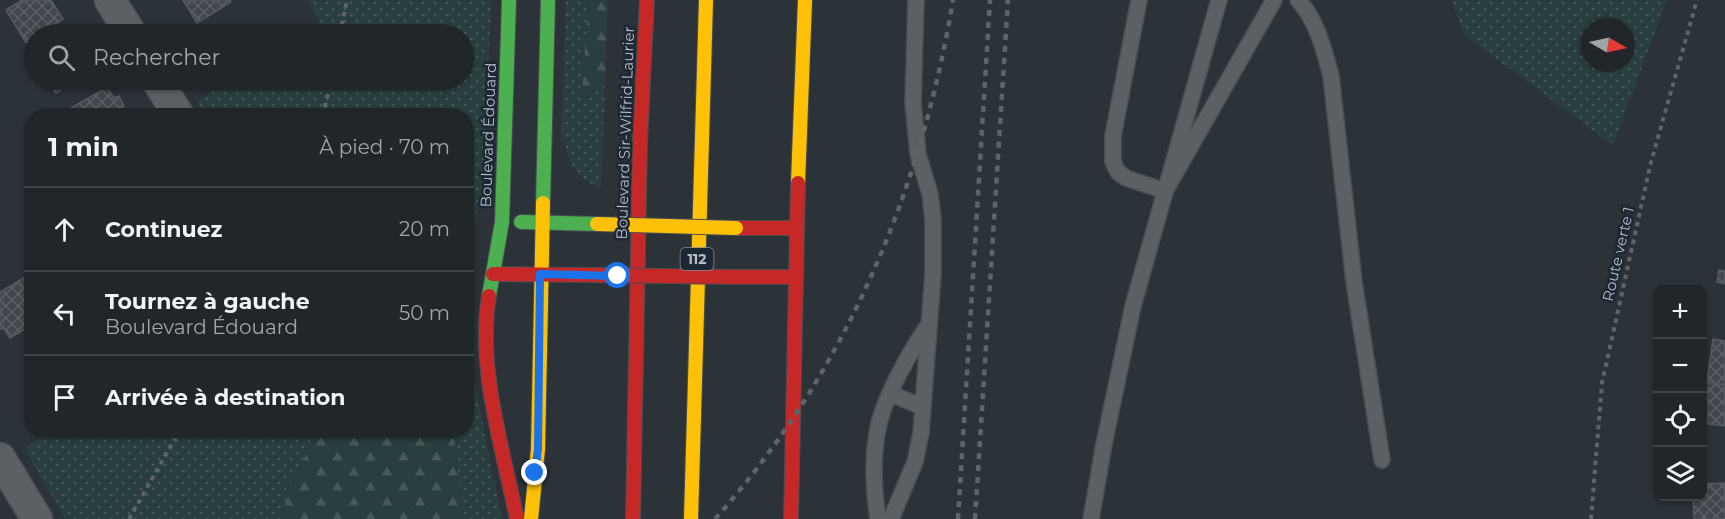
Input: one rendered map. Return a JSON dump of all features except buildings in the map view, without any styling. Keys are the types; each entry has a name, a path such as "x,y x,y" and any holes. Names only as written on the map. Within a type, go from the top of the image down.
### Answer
{"main road":[{"name":"Boulevard Édouard","path":"509,0 502,222 487,308 487,373 518,519"},
{"path":"531,519 538,449 540,274 548,0"},
{"name":"Boulevard Sir-Wilfrid-Laurier","path":"633,519 640,142 647,0"},
{"name":"112","path":"692,519 697,255 706,0"},
{"path":"791,519 795,277 805,0"},
{"path":"502,222 797,228"},
{"path":"493,274 795,277"}],"street":[{"path":"110,0 125,24"},
{"path":"163,90 174,108"},
{"path":"0,458 37,519"}],"lane":[{"path":"891,519 915,462 923,407 934,245 930,194 918,154 913,103 916,0"},
{"path":"1139,0 1113,136 1113,162 1118,172 1126,178 1165,191"},
{"path":"1091,519 1133,306 1219,0"},
{"path":"1165,191 1274,0"},
{"path":"1298,0 1312,21 1323,45 1331,76 1354,282 1383,460"},
{"path":"878,519 874,483 876,444 880,422 891,394 930,321"},
{"path":"891,394 923,407"}],"path":[{"path":"342,24 347,0"},
{"name":"Route verte 1","path":"1591,519 1602,382 1651,162 1697,0"},
{"path":"325,108 329,90"},
{"path":"129,519 175,438"}],"green space":[{"path":"308,0 491,0 483,190 474,221 474,108 202,108 197,101 214,90 474,90 474,24 318,24 320,23"},
{"path":"566,0 588,0 582,95 605,86 601,189 587,181 576,170 566,150 565,141 561,141"},
{"path":"588,0 608,0 605,86 582,96"},
{"path":"1451,0 1667,0 1613,145 1464,35"},
{"path":"474,381 502,519 460,519 462,505 454,439 474,438"},
{"path":"40,438 310,438 311,446 289,486 282,519 65,519 25,450"},
{"path":"310,438 453,438 462,505 460,519 282,519 289,486 311,446"}],"railway":[{"path":"715,519 762,462 803,403 839,341 871,276 898,210 921,141 939,71 953,0"},
{"path":"958,519 990,0"},
{"path":"975,519 1008,0"}],"traffic: fast":[{"path":"489,296 502,222 509,0"},
{"path":"543,203 548,0"},
{"path":"521,222 597,224"}],"traffic: slow":[{"path":"691,519 706,0"},
{"path":"798,183 805,0"},
{"path":"531,519 538,449 543,203"},
{"path":"597,224 736,228"}],"traffic: jam":[{"path":"633,519 640,142 647,0"},
{"path":"791,519 798,183"},
{"path":"736,228 797,228"},
{"path":"493,274 596,275"},
{"path":"596,275 735,277"},
{"path":"735,277 795,277"},
{"path":"489,296 486,323 489,380 517,519"}],"route":[{"path":"535,473 538,449 540,274 618,276"}]}
